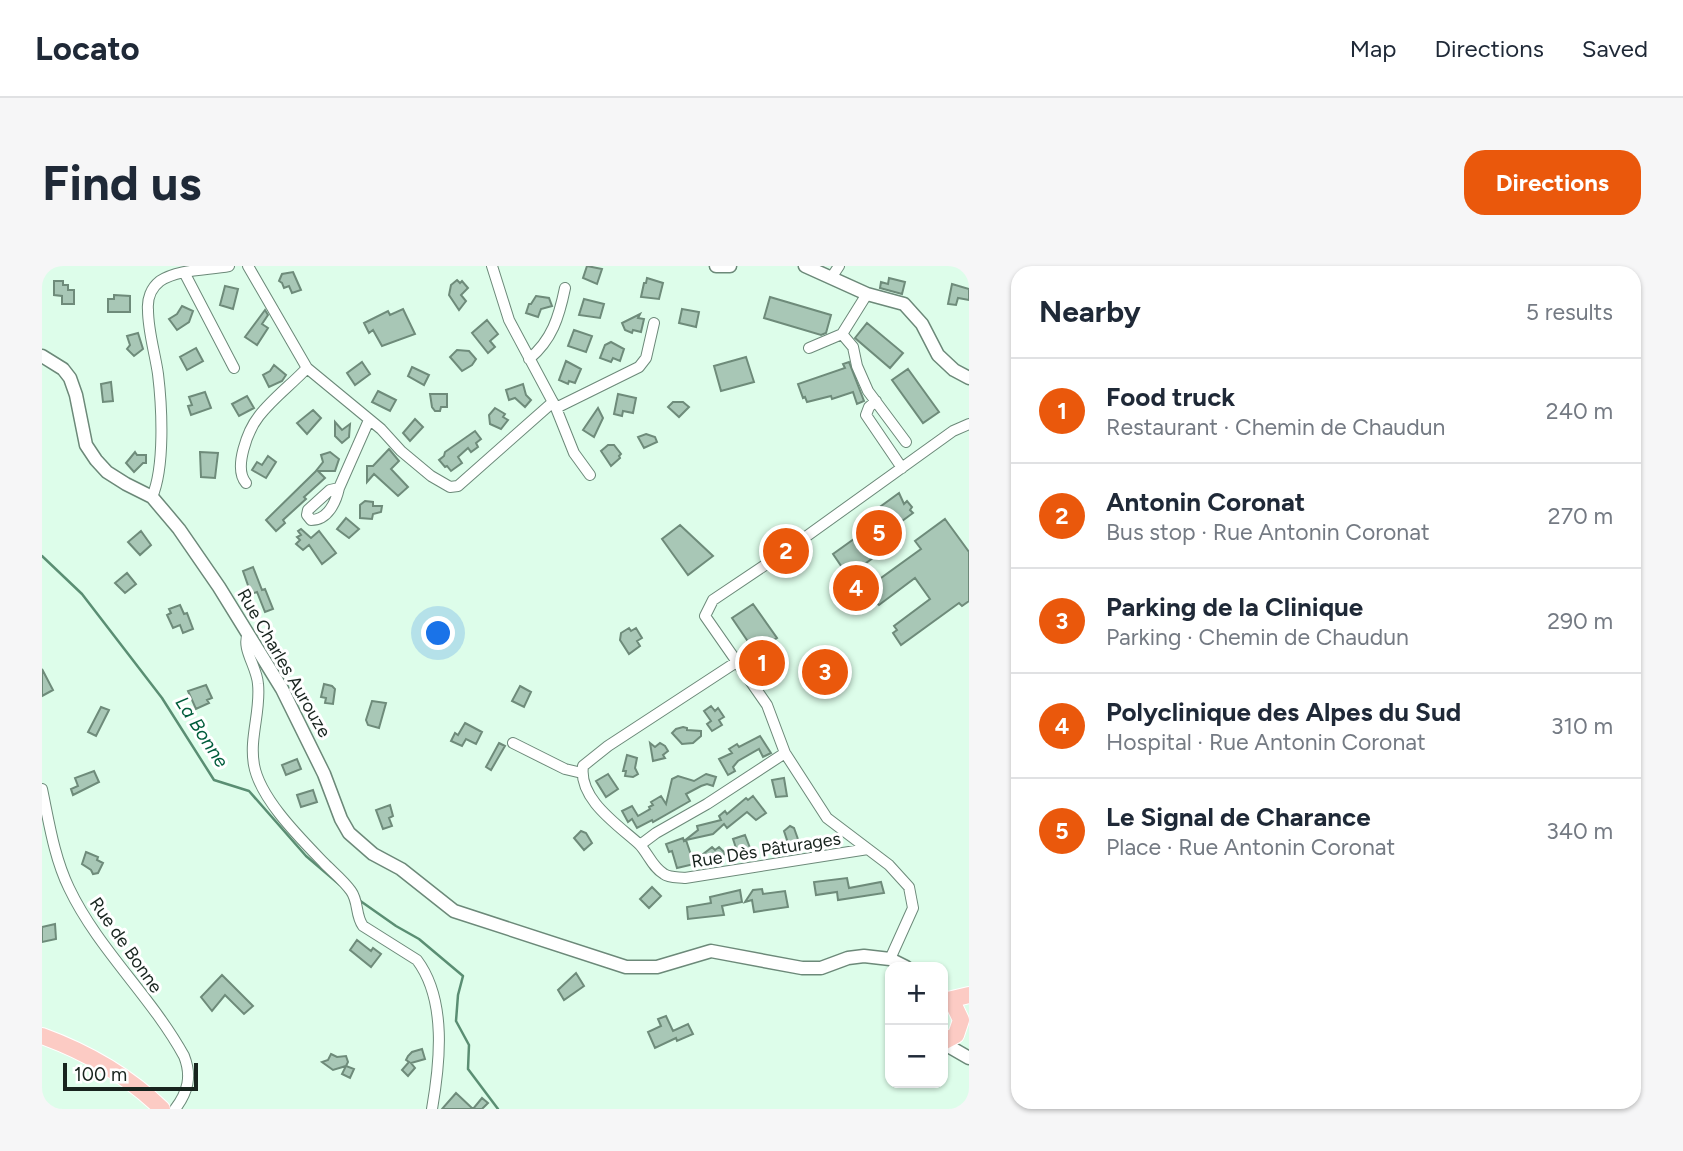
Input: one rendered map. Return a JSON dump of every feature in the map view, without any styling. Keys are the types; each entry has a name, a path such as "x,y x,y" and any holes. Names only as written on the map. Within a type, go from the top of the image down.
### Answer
{"main road":[{"path":"948,998 969,995"},
{"path":"948,1001 957,1008 963,1019 952,1039 948,1040"},
{"path":"42,1037 96,1060 160,1107"}],"street":[{"path":"152,497 157,485 160,439 159,385 148,310 150,293 160,282 185,274 229,266"},
{"path":"248,266 307,368 430,476 454,487 554,405 639,367 646,358 654,323"},
{"path":"492,266 509,320 554,405 574,453 590,475"},
{"path":"716,266 730,266"},
{"path":"806,266 867,294 894,300 908,307 922,324 938,355 954,370 969,378"},
{"path":"831,278 839,266"},
{"path":"185,274 234,368"},
{"path":"529,359 544,347 559,314 565,288"},
{"path":"809,348 842,334 867,294"},
{"path":"842,334 853,346 857,366 868,391 906,442"},
{"name":"Rue Charles Aurouze","path":"42,356 63,369 70,378 86,445 96,460 116,478 152,497 179,529 219,587 293,710 349,833 373,854 401,869 454,911 626,967 657,967 711,951 802,968 821,968 848,958 864,956 896,962"},
{"path":"246,483 239,470 240,461 255,422 307,368"},
{"path":"876,401 869,407 866,415 902,468"},
{"path":"339,488 369,420"},
{"path":"890,959 911,915 912,892 901,876 827,818 785,753 766,705 738,661 706,621 706,611 713,600 953,431 969,424"},
{"path":"248,634 246,647 256,668 258,681 253,749 257,776 263,789 302,841 353,893 358,920 363,926 417,960 424,969 439,1025 440,1045 432,1109"},
{"path":"513,743 565,769 582,773 583,766 608,746 738,661"},
{"path":"640,845 785,753"},
{"name":"Rue Dès Pâturages","path":"582,773 582,779 596,803 623,833 640,845 651,862 665,876 685,878 868,849"},
{"name":"Rue de Bonne","path":"42,789 53,842 69,888 90,924 184,1056 189,1074 188,1083 176,1109"},
{"path":"963,1019 963,1045 969,1056"},
{"path":"948,1045 969,1056"}],"building":[{"path":"587,266 602,269 597,284 583,278"},
{"path":"293,272 301,290 292,293 289,286 284,288 279,281 282,274"},
{"path":"647,278 663,283 659,299 641,297"},
{"path":"889,278 905,282 902,294 880,288 881,282 888,284"},
{"path":"457,280 460,283 462,281 468,288 461,295 466,301 459,310 449,295 451,285"},
{"path":"54,281 63,281 63,285 68,285 68,290 74,290 74,304 62,304 62,296 54,295"},
{"path":"952,284 969,289 969,300 958,298 956,305 948,304"},
{"path":"225,286 238,289 233,309 220,305"},
{"path":"114,295 130,296 130,312 108,312 108,299 114,299"},
{"path":"536,296 549,298 552,306 541,309 538,317 526,313"},
{"path":"770,297 831,315 826,333 821,335 764,318"},
{"path":"584,299 604,304 600,318 579,315"},
{"path":"182,306 193,311 189,322 177,330 169,319 177,314"},
{"path":"403,309 415,334 382,346 373,330 369,333 364,323 388,311 390,315"},
{"path":"682,309 699,312 696,327 679,323"},
{"path":"265,310 268,315 262,324 268,328 257,345 245,337"},
{"path":"640,314 638,318 644,319 641,332 633,330 632,333 625,330 622,323"},
{"path":"487,320 498,334 490,341 495,347 488,353 472,333"},
{"path":"867,323 903,353 890,368 855,338"},
{"path":"574,330 592,336 586,352 568,346"},
{"path":"138,333 143,349 134,356 127,349 130,345 127,336"},
{"path":"611,342 624,349 620,361 613,358 611,362 600,358 605,345"},
{"path":"196,348 203,361 187,370 180,357"},
{"path":"457,350 469,351 476,359 462,371 450,357"},
{"path":"746,357 754,382 721,391 714,366"},
{"path":"566,361 581,369 575,383 569,381 568,384 559,380"},
{"path":"362,362 370,374 355,385 347,373"},
{"path":"849,362 864,401 857,404 853,392 832,399 831,396 807,402 805,397 803,398 798,384 845,368 843,364"},
{"path":"274,365 286,375 282,381 269,387 263,375"},
{"path":"412,367 429,375 424,385 408,376"},
{"path":"908,369 939,412 923,423 892,380"},
{"path":"111,382 113,401 103,402 101,384"},
{"path":"523,384 526,395 531,400 525,407 515,398 509,400 506,390"},
{"path":"378,391 396,400 390,411 372,402"},
{"path":"205,392 211,408 191,415 189,397"},
{"path":"430,394 447,394 447,407 435,411"},
{"path":"618,394 636,398 633,413 623,411 622,416 614,414"},
{"path":"247,396 254,408 239,416 232,404"},
{"path":"673,402 683,402 689,407 679,417 668,407"},
{"path":"495,408 505,414 503,417 508,420 501,429 490,424 489,415"},
{"path":"598,408 603,418 594,437 583,430"},
{"path":"313,410 321,418 307,434 297,423"},
{"path":"415,419 423,427 410,441 403,433"},
{"path":"335,422 342,430 350,424 349,437 342,443 335,436"},
{"path":"475,431 481,439 476,443 478,447 471,452 468,448 458,457 462,463 451,471 445,467 439,460 445,452"},
{"path":"646,434 655,437 657,442 644,448 638,437"},
{"path":"608,445 614,445 621,454 611,466 601,451"},
{"path":"389,449 399,461 391,469 408,487 398,496 374,474 367,482 367,466 373,466"},
{"path":"135,452 137,455 146,455 146,463 134,472 126,463"},
{"path":"200,452 218,453 215,478 201,477"},
{"path":"330,452 339,459 335,471 318,471 325,478 304,497 306,499 283,520 285,523 276,531 266,520 315,472 323,462 321,455"},
{"path":"268,456 276,462 266,478 252,470 257,462 262,465"},
{"path":"899,493 904,504 907,501 912,507 910,510 913,513 890,530 897,535 892,538 895,542 848,576 833,554 872,526 866,517"},
{"path":"365,501 373,502 373,506 382,506 381,512 373,514 372,519 360,518 360,505"},
{"path":"346,518 359,529 349,538 337,529"},
{"path":"945,519 969,552 969,601 962,606 959,603 901,645 893,633 897,630 894,626 930,599 915,578 879,605 875,601 872,603 863,591 921,549 915,541"},
{"path":"680,525 713,556 688,575 662,539"},
{"path":"301,529 311,538 319,531 336,553 322,564 309,545 303,550 296,544 300,540 297,537 301,535 298,531"},
{"path":"141,531 151,545 140,555 128,542"},
{"path":"253,567 273,609 265,612 257,592 251,594 243,571"},
{"path":"127,573 136,584 125,593 115,583"},
{"path":"753,604 777,638 755,652 732,618"},
{"path":"180,605 184,614 187,613 193,629 183,633 180,625 173,628 167,615 171,613 169,609"},
{"path":"629,628 631,631 636,628 642,638 637,641 640,646 629,654 620,640 621,633"},
{"path":"42,669 53,690 42,696"},
{"path":"324,684 335,689 333,704 325,703 326,698 321,697"},
{"path":"206,685 212,698 207,700 209,703 196,709 188,691"},
{"path":"520,686 531,692 524,707 512,701"},
{"path":"372,701 386,703 379,728 368,725 366,720"},
{"path":"711,706 715,711 718,708 724,717 719,720 722,725 712,731 707,724 711,721 704,711"},
{"path":"101,707 109,710 96,736 88,732"},
{"path":"465,723 482,732 476,744 466,739 462,746 451,741"},
{"path":"683,727 701,731 701,736 693,743 682,744 672,733"},
{"path":"760,736 771,753 763,757 759,749 738,761 733,767 735,771 728,775 719,759 732,753 729,749 737,744 739,747"},
{"path":"499,743 505,746 491,770 486,767"},
{"path":"650,743 655,747 660,743 665,746 668,751 663,755 665,758 653,761"},
{"path":"627,755 637,758 635,768 638,774 633,777 625,776 626,771 623,771"},
{"path":"297,759 301,769 286,775 282,765"},
{"path":"94,771 99,782 73,795 71,789 78,786 75,778"},
{"path":"608,774 618,789 606,797 596,781"},
{"path":"706,774 716,777 713,786 707,784 686,794 690,801 653,822 652,820 637,828 632,819 628,822 622,811 632,806 638,816 650,809 653,805 651,802 661,796 666,804 672,779 678,776 694,781"},
{"path":"784,778 787,796 776,797 772,780"},
{"path":"313,790 317,802 301,807 297,795"},
{"path":"753,796 766,813 756,820 747,812 727,828 724,824 713,834 686,840 694,864 677,868 672,851 669,852 666,844 683,838 684,841 698,830 697,826 721,820 719,816 725,811 727,814 746,798 748,800"},
{"path":"390,805 393,816 389,818 392,826 383,829 376,810"},
{"path":"790,826 794,828 800,845 790,849 784,831"},
{"path":"581,831 586,833 592,843 584,850 574,838"},
{"path":"745,835 752,853 739,857 733,839"},
{"path":"712,847 715,850 719,847 725,853 719,860 713,859 708,863 702,855"},
{"path":"86,852 98,857 97,860 103,863 98,873 93,874 82,864"},
{"path":"847,878 849,888 881,882 884,893 838,900 837,892 816,895 814,882"},
{"path":"652,887 661,896 649,908 640,899"},
{"path":"762,889 763,894 785,891 788,907 754,912 752,900 745,902 753,890"},
{"path":"740,890 742,902 722,906 724,915 688,919 687,907 711,903 710,897"},
{"path":"55,924 56,939 42,942 42,927"},
{"path":"357,940 371,951 373,948 381,954 371,967 350,950"},
{"path":"576,973 584,986 564,1000 558,990"},
{"path":"222,975 253,1006 244,1014 225,995 212,1011 201,997"},
{"path":"666,1016 673,1031 688,1024 693,1034 677,1041 676,1038 655,1048 648,1032 661,1026 658,1019"},
{"path":"422,1049 425,1059 411,1063 415,1068 408,1076 402,1070 409,1062 406,1060 408,1056"},
{"path":"331,1054 337,1057 346,1056 346,1066 333,1070 322,1062 328,1060"},
{"path":"346,1066 354,1069 350,1078 342,1074"},
{"path":"456,1093 473,1109 442,1109"},
{"path":"482,1098 488,1103 482,1109 473,1109"}],"waterway":[{"name":"La Bonne","path":"42,556 82,594 162,698 214,780 249,791 306,856 340,885"},
{"path":"359,900 419,939 463,976 456,1021 469,1045 468,1069 498,1109"}],"place":[{"name":"Le Signal de Charance","path":"879,533"},
{"name":"Antonin Coronat","path":"786,551"},
{"name":"Polyclinique des Alpes du Sud","path":"856,588"},
{"name":"Food truck","path":"762,663"},
{"name":"Parking de la Clinique","path":"825,672"}]}
